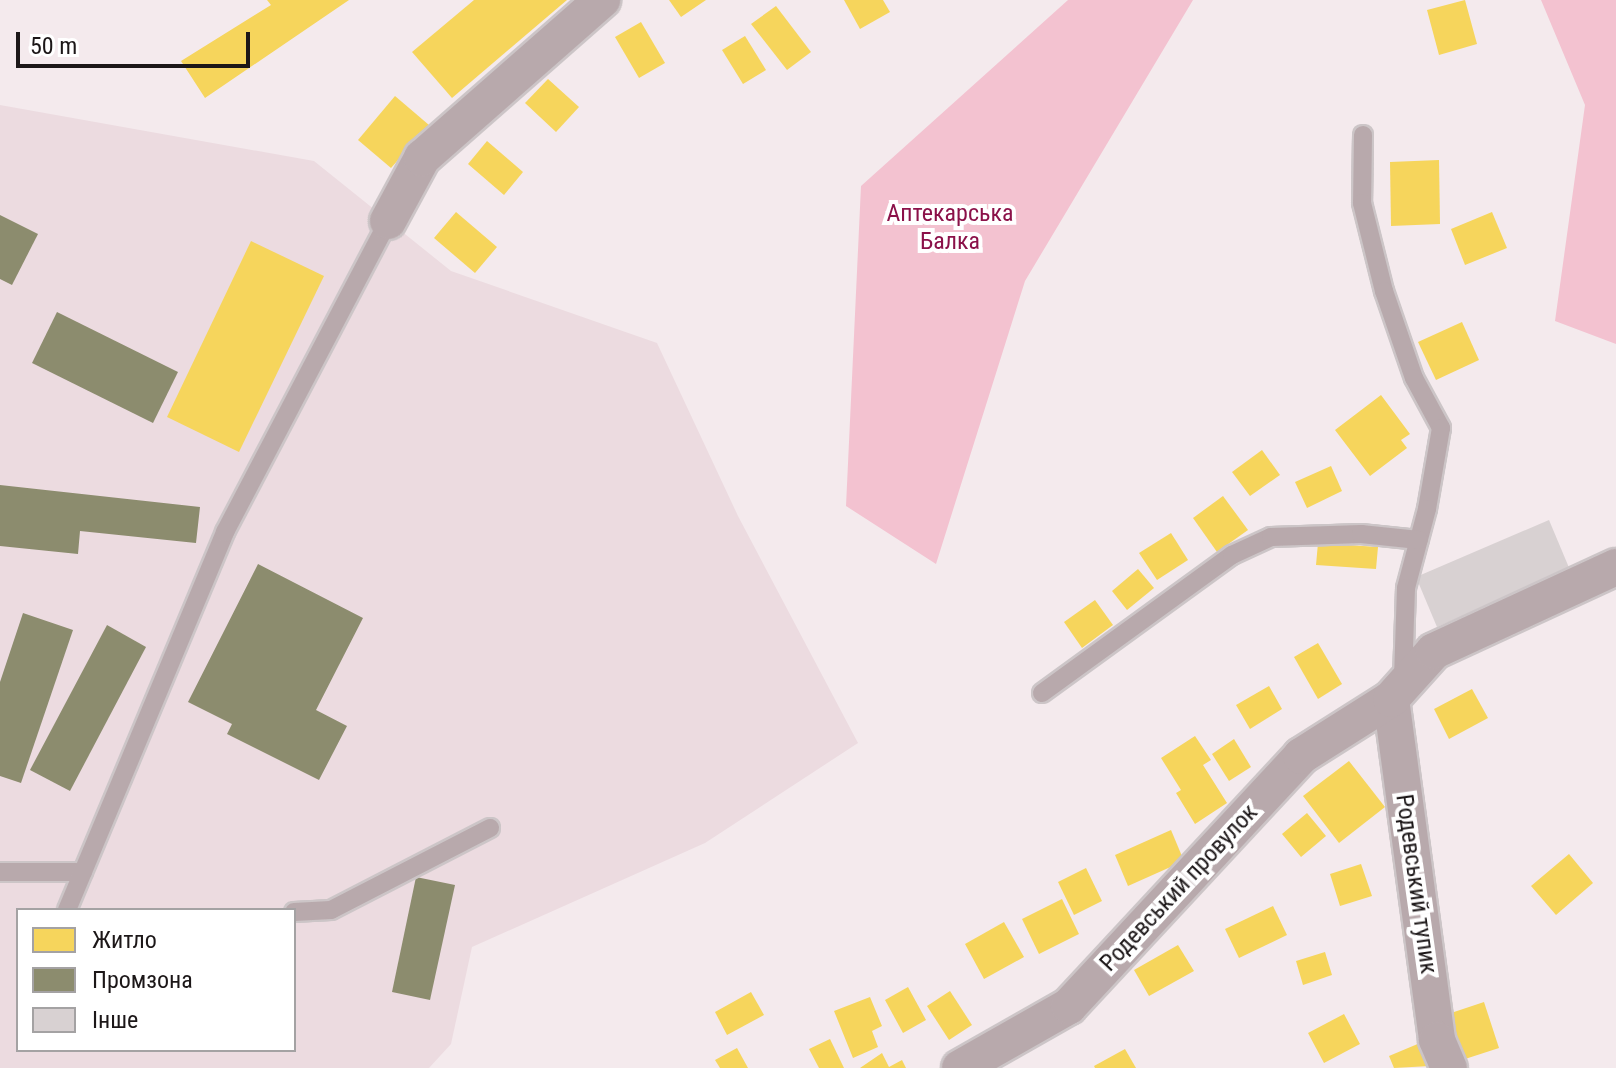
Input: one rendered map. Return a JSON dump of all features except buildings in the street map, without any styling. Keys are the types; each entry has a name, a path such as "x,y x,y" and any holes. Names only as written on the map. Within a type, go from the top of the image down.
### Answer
{"street":[{"path":"388,221 422,158 602,0"},
{"name":"Родевський провулок","path":"960,1068 1069,1006 1301,756 1397,692 1434,651 1616,567"},
{"name":"Родевський тупик","path":"1397,692 1437,1040 1449,1068"}],"lane":[{"path":"1363,135 1362,203 1384,291 1414,378 1441,428 1419,540 1406,588 1397,692"},
{"path":"68,908 225,532 388,221"},
{"path":"1042,693 1232,555 1271,537 1361,534 1419,540"},
{"path":"296,912 331,910 490,828"},
{"path":"0,872 83,872"}],"shaded area":[{"path":"0,105 314,161 451,271 657,343 738,516 858,743 705,843 472,947 451,1044 429,1068 0,1068"}],"green space":[{"name":"Аптекарська Балка","path":"1068,0 1193,0 1025,281 936,564 846,506 861,186"},
{"path":"1541,0 1616,0 1616,344 1555,321 1585,105"}]}
